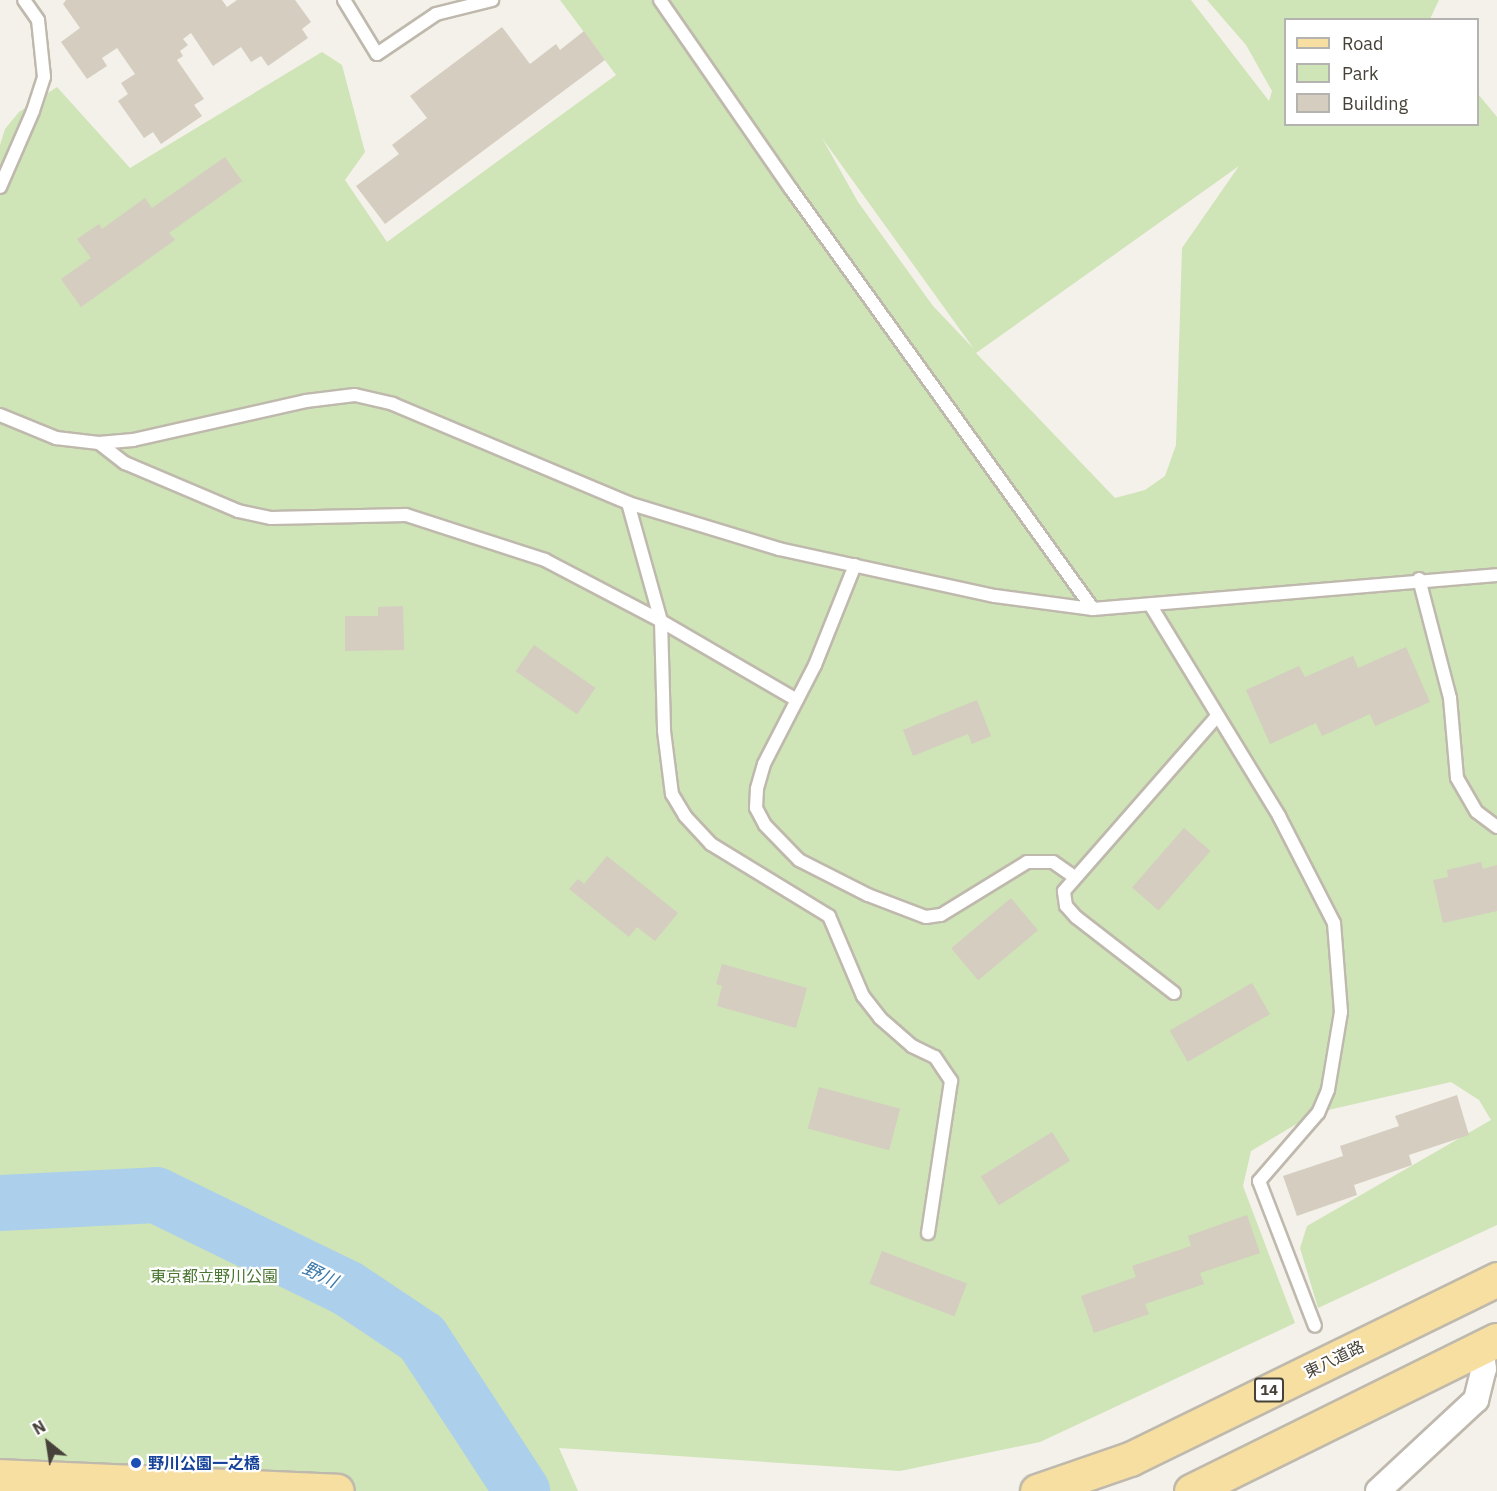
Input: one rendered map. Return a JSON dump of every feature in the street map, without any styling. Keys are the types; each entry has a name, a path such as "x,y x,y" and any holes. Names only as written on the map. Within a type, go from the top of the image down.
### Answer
{"main road":[{"name":"東八道路","path":"1037,1491 1130,1459 1497,1279"},
{"path":"1191,1491 1489,1344"},
{"path":"0,1476 337,1491"}],"street":[{"path":"1391,1487 1476,1400 1489,1344"}],"lane":[{"path":"0,187 33,111 44,77 38,20 24,0"},
{"path":"344,0 377,54 436,14 492,0"},
{"path":"660,0 790,189 1093,609"},
{"path":"0,415 56,438 99,444 133,440 316,399 355,395 393,404 628,503 779,549 995,596 1093,609 1151,606 1419,579 1497,576"},
{"path":"99,444 125,463 238,511 271,518 406,515 442,524 545,560 661,621 797,700"},
{"path":"628,503 661,621 666,768 672,794 686,816 711,844 829,916 863,996 880,1018 912,1046 935,1057 951,1082 928,1233"},
{"path":"855,565 797,700 764,764 756,808 775,839 799,860 868,895 926,917 941,915 1028,862 1053,862 1073,876"},
{"path":"1419,579 1450,698 1457,778 1477,812 1497,827"},
{"path":"1151,606 1279,816 1334,923 1341,1012 1328,1090 1318,1113 1259,1181 1315,1326"},
{"path":"1174,993 1066,906 1064,891 1073,876 1217,716"}],"green space":[{"name":"東京都立野川公園","path":"560,0 1191,0 1269,101 1272,91 1246,45 1207,0 1439,0 1430,18 1284,18 1284,126 1479,126 1479,95 1497,117 1497,1225 1318,1308 1300,1248 1307,1226 1491,1120 1479,1100 1451,1082 1315,1113 1251,1151 1243,1186 1295,1323 1040,1442 900,1471 559,1448 578,1491 0,1491 0,145 5,129 19,112 57,87 130,168 322,52 342,65 365,152 345,180 387,242 616,75","holes":["822,138 974,349 933,306 858,202","1239,166 1182,248 1176,445 1165,476 1145,490 1115,498 976,353"]}],"building":[{"path":"66,0 222,0 227,7 237,0 295,0 311,22 302,29 308,38 268,66 261,56 251,62 241,47 213,66 191,33 183,39 188,45 180,51 183,56 177,60 204,99 194,105 202,116 161,144 153,132 144,138 118,101 128,94 121,83 135,74 117,48 102,58 107,66 87,79 61,42 80,28 63,4"},
{"path":"502,27 530,64 556,44 560,50 584,31 605,60 385,224 356,186 399,154 392,145 427,118 410,96"},
{"path":"225,157 242,181 169,233 175,240 81,307 61,279 91,258 77,239 99,224 102,229 145,198 152,208"},
{"path":"403,606 404,650 345,651 345,616 378,616 378,607"},
{"path":"534,645 595,688 577,714 516,671"},
{"path":"1406,647 1430,702 1375,726 1370,714 1322,736 1316,723 1270,744 1246,690 1299,666 1305,677 1353,656 1358,668"},
{"path":"977,700 991,736 972,744 968,734 913,756 903,730"},
{"path":"1184,828 1210,851 1159,911 1132,888"},
{"path":"607,856 678,913 655,941 637,927 629,937 569,889 578,879 584,884"},
{"path":"1481,862 1483,869 1497,865 1497,911 1443,923 1433,880 1448,877 1447,870"},
{"path":"1011,898 1038,930 978,980 951,948"},
{"path":"722,964 807,988 796,1028 717,1006 722,986 716,984"},
{"path":"1252,983 1270,1014 1188,1062 1170,1030"},
{"path":"819,1087 900,1109 889,1150 808,1129"},
{"path":"1457,1095 1469,1135 1409,1155 1412,1165 1354,1185 1357,1195 1297,1216 1283,1176 1343,1156 1340,1146 1399,1126 1395,1116"},
{"path":"1052,1132 1070,1161 999,1205 981,1177"},
{"path":"1247,1215 1260,1253 1200,1273 1204,1284 1145,1304 1149,1314 1094,1333 1081,1296 1136,1277 1132,1266 1191,1246 1188,1236"},
{"path":"882,1251 967,1284 954,1316 869,1284"}],"waterway":[{"name":"野川","path":"0,1203 156,1195 347,1288 422,1338 522,1491"}],"place":[{"name":"野川公園一之橋","path":"136,1463"}]}
